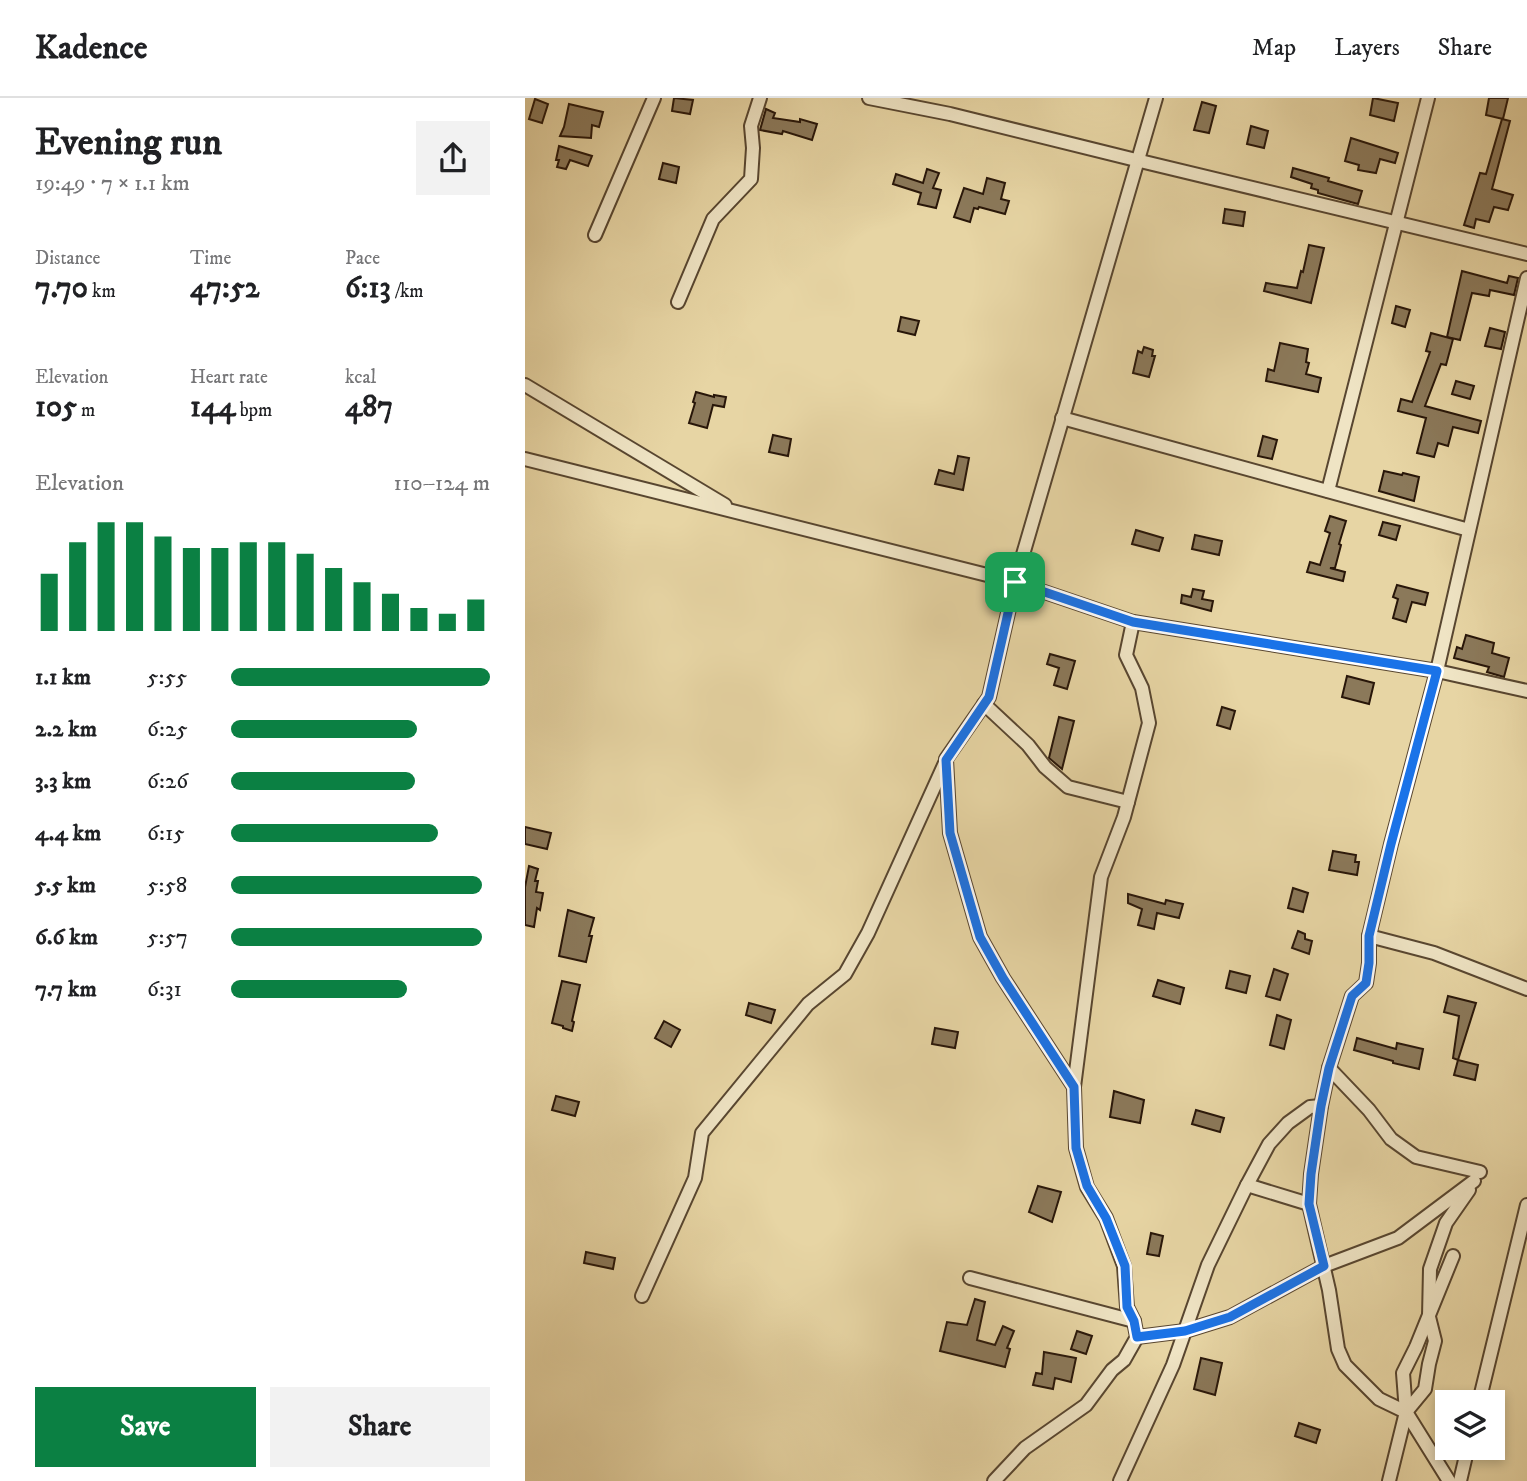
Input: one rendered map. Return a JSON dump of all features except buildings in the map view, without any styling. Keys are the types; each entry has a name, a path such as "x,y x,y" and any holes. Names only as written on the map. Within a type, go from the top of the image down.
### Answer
{"street":[{"path":"595,234 654,98"},
{"path":"678,302 713,219 751,179 751,126 760,98"},
{"path":"869,98 950,114 1527,254"},
{"path":"942,98 950,114"},
{"path":"642,1296 695,1178 702,1133 808,1004 845,974 868,933 946,760 989,697 1015,582 1156,98"},
{"path":"1328,491 1428,98"},
{"path":"1450,1481 1406,1412 1379,1399 1345,1365 1338,1349 1329,1290 1309,1204 1321,1106 1329,1068 1352,996 1366,983 1369,936 1437,671 1527,278"},
{"path":"525,385 737,512"},
{"path":"1062,418 1469,530"},
{"path":"525,459 1015,582 1133,622 1437,671 1527,691"},
{"path":"994,1481 1025,1448 1086,1405 1112,1370 1124,1360 1137,1337 1134,1321 1127,1307 1125,1266 1106,1218 1087,1186 1076,1148 1074,1087 1101,877 1124,817 1149,723 1142,688 1126,655 1133,622"},
{"path":"984,704 1028,745 1045,768 1068,787 1128,802"},
{"path":"946,760 950,833 980,937 1003,978 1074,1087"},
{"path":"1369,936 1434,953 1527,989"},
{"path":"1329,1068 1369,1110 1391,1139 1416,1157 1480,1172"},
{"path":"1120,1481 1173,1364 1208,1265 1247,1185 1269,1144 1288,1123 1310,1107 1321,1106"},
{"path":"1137,1337 1185,1331 1230,1317 1324,1266 1398,1238 1475,1181 1446,1223 1430,1269 1429,1317 1435,1341 1426,1389 1406,1412"},
{"path":"1247,1185 1309,1204"},
{"path":"1482,1390 1527,1205"},
{"path":"1389,1481 1406,1412 1403,1373 1453,1256"},
{"path":"970,1278 1134,1321"},
{"path":"1460,1481 1465,1460"}],"route":[{"path":"1015,582 1133,622 1437,671 1369,936 1366,983 1352,996 1329,1068 1321,1106 1309,1204 1324,1266 1230,1317 1185,1331 1137,1337 1134,1321 1127,1307 1125,1266 1106,1218 1087,1186 1076,1148 1074,1087 1003,978 980,937 950,833 946,760 989,697 1015,582"}]}
